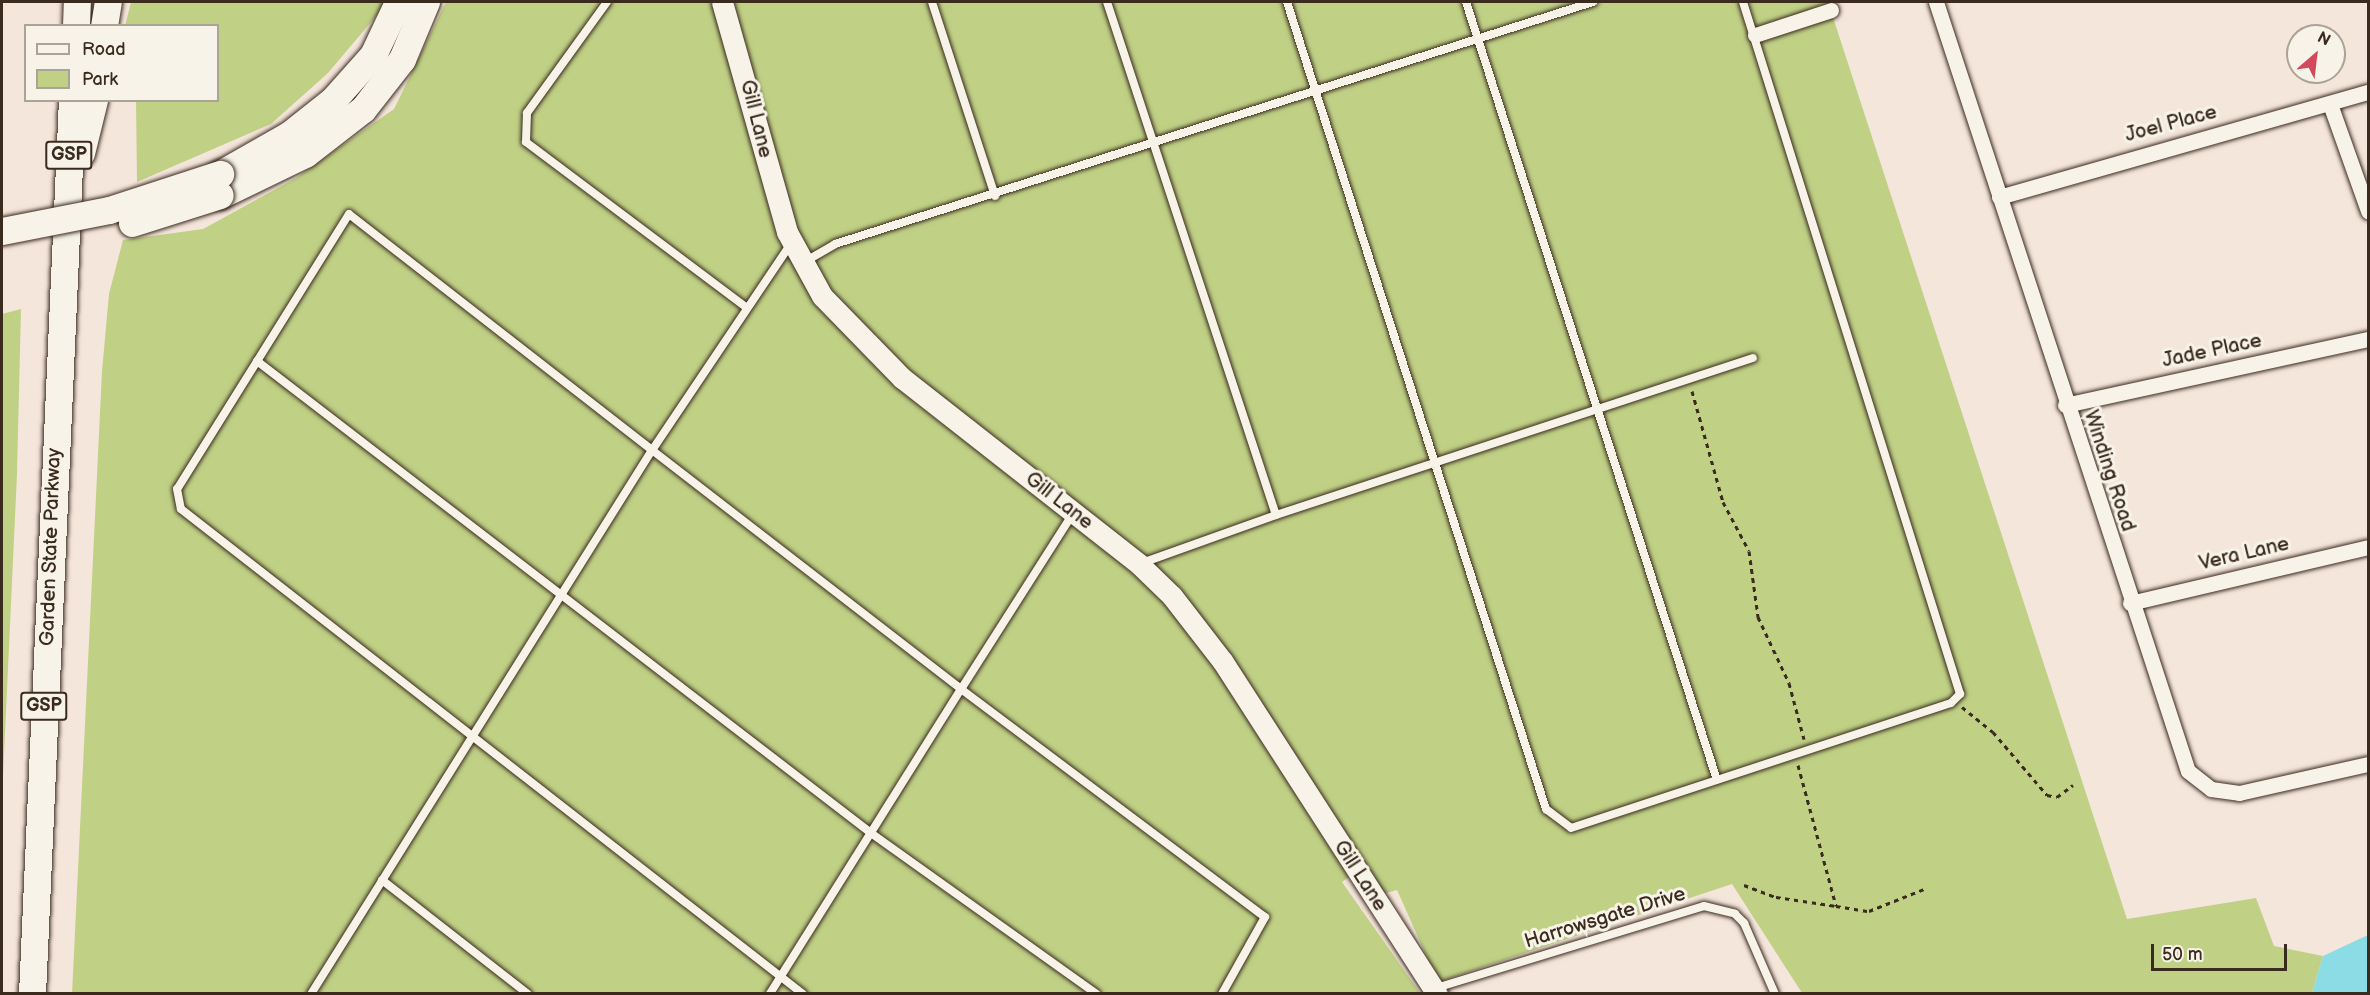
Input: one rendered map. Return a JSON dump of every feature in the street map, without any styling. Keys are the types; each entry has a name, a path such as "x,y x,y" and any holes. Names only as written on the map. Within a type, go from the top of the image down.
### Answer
{"highway":[{"path":"76,24 77,2"},
{"path":"104,24 108,2"},
{"path":"2,231 109,210 220,184 333,100 373,55 398,2"},
{"path":"2,250 115,228 220,184 305,154 363,109 402,59 426,2"},
{"name":"Garden State Parkway","path":"32,993 72,102"},
{"path":"66,210 93,102"}],"street":[{"name":"Gill Lane","path":"722,2 792,242 822,296 873,351 1139,564 1199,628 1436,991"},
{"name":"Winding Road","path":"1936,2 2180,756 2200,783 2240,793 2368,764"},
{"path":"1755,35 1831,10"},
{"name":"Joel Place","path":"1999,197 2362,94"},
{"path":"2330,104 2368,211"},
{"name":"Jade Place","path":"2065,405 2368,339"},
{"name":"Vera Lane","path":"2130,603 2368,547"}],"lane":[{"path":"608,2 527,113 526,142 747,308"},
{"path":"932,2 995,196"},
{"path":"1107,2 1276,514"},
{"path":"1287,2 1546,809 1554,819 1571,828 1807,751 1954,700 1960,694 1960,681 1941,637 1743,2"},
{"path":"1466,2 1717,780"},
{"path":"802,263 835,244 995,196 1593,2"},
{"path":"803,993 181,510 177,489 349,214 961,689 1264,918 1222,993"},
{"path":"311,993 652,450 792,242"},
{"path":"1139,564 1433,460 1753,358"},
{"path":"257,361 871,832 1097,993"},
{"path":"770,993 1074,512"},
{"path":"382,880 528,993"},
{"name":"Harrowsgate Drive","path":"1436,991 1704,906 1735,914 1744,923 1775,993"}],"path":[{"path":"1687,379 1702,414 1723,502 1749,551 1758,617 1789,683 1807,751"},
{"path":"1954,700 1993,732 2047,795 2056,797 2073,785"},
{"path":"1795,755 1836,906"},
{"path":"1744,885 1776,897 1869,911 1924,889"}],"green space":[{"path":"131,2 388,2 328,73 271,124 137,182 136,102 219,102 219,24 126,24"},
{"path":"446,2 1828,2 2127,919 2256,898 2274,946 2323,956 2312,993 1802,993 1732,884 1438,982 1397,890 1372,897 1353,874 1342,882 1420,993 72,994 102,371 109,294 123,240 203,229 296,178 394,109"},
{"path":"21,309 17,474 2,798 2,314"}],"water":[{"path":"2368,935 2368,993 2312,993 2323,956"}]}
